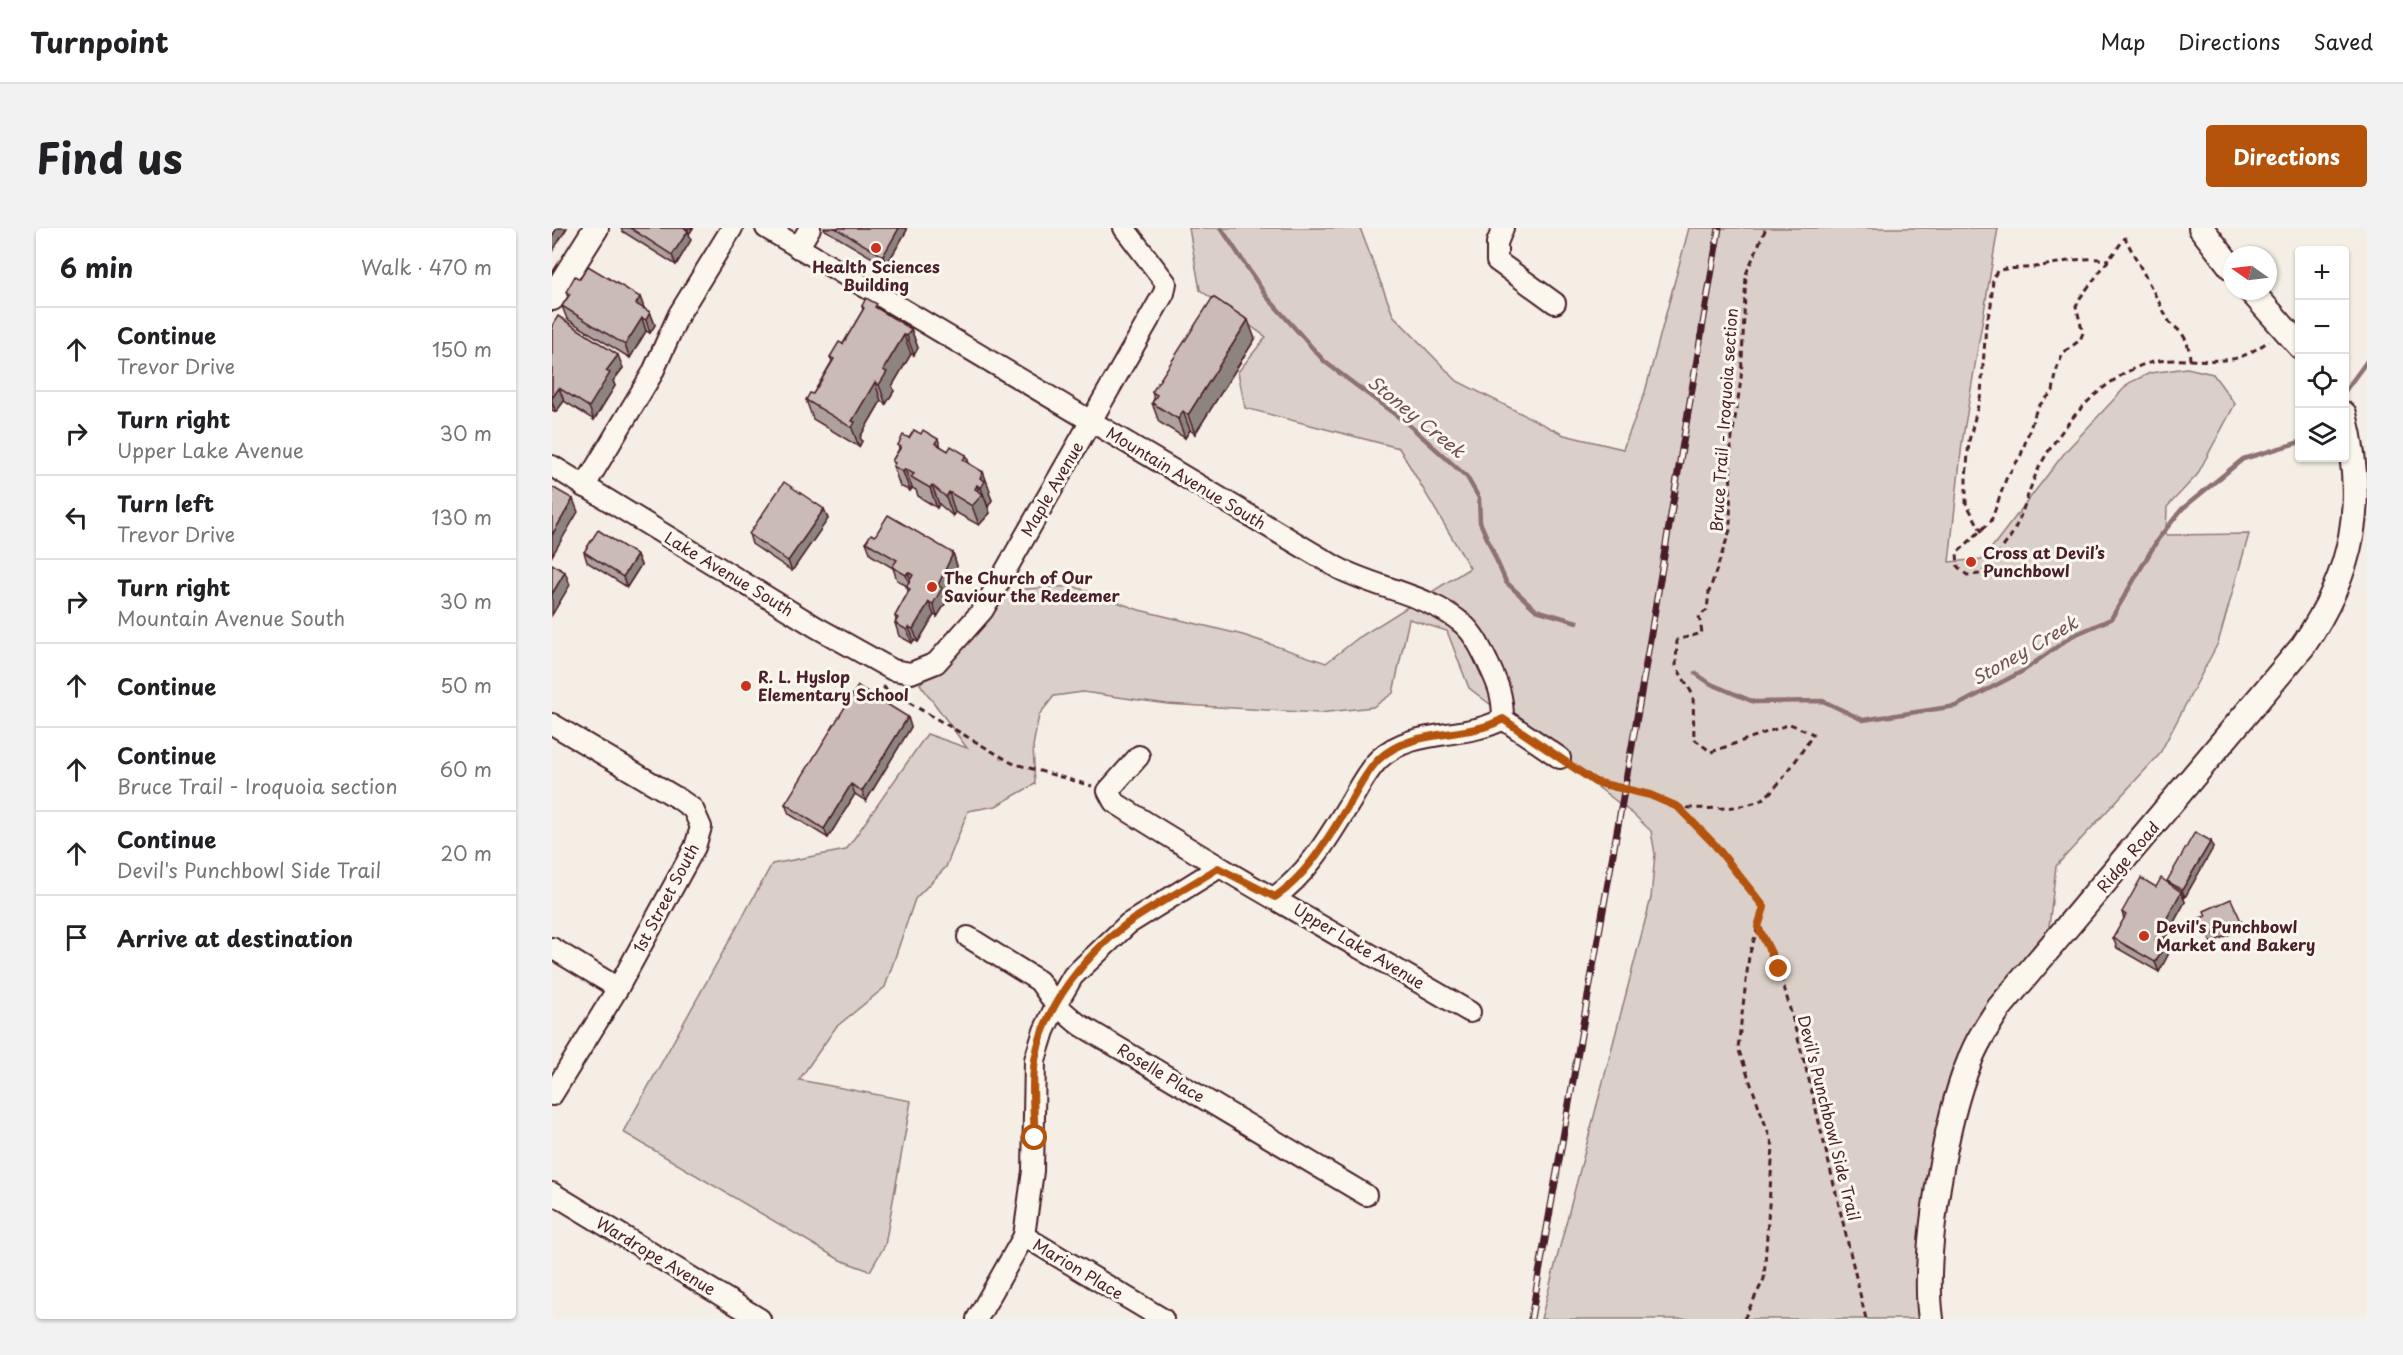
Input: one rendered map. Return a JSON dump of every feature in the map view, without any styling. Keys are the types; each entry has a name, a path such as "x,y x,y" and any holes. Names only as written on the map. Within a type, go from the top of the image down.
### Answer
{"main road":[{"path":"552,298 596,228"},
{"path":"2201,228 2223,256"},
{"path":"2259,300 2293,338"},
{"name":"Ridge Road","path":"1931,1319 1928,1279 1941,1179 1956,1101 1981,1035 1999,1008 2303,646 2331,605 2348,569 2359,534 2361,486 2356,441 2349,425"}],"street":[{"path":"584,487 652,374 679,314 732,228"},
{"name":"Mountain Avenue South","path":"766,228 1338,568 1363,581 1416,599 1463,624 1478,642 1503,693 1503,719"},
{"path":"798,248 810,228"},
{"name":"Maple Avenue","path":"911,673 936,663 983,610 1164,293 1166,283 1124,228"},
{"path":"1503,228 1497,243 1497,261 1555,303"},
{"name":"Lake Avenue South","path":"552,466 816,627 893,670 911,673"},
{"path":"1275,897 1291,886 1311,862 1380,758 1410,742 1434,735 1488,728 1503,719 1560,758"},
{"name":"1st Street South","path":"552,724 679,799 693,809 701,827 694,847 618,988 552,1095"},
{"path":"1108,791 1139,756"},
{"name":"Upper Lake Avenue","path":"1108,791 1114,802 1218,868 1275,897 1470,1012"},
{"path":"976,1319 1024,1236 1033,1171 1035,1060 1044,1031 1056,1005 1072,976 1128,924 1218,868"},
{"name":"Roselle Place","path":"968,938 1039,981 1056,1005 1077,1023 1366,1195"},
{"path":"552,948 618,988"},
{"name":"Wardrope Avenue","path":"552,1193 760,1319"},
{"name":"Marion Place","path":"1024,1236 1163,1319"}],"path":[{"name":"Bruce Trail - Iroquoia section","path":"1678,807 1709,810 1759,801 1789,771 1813,734 1790,724 1711,752 1694,739 1693,695 1676,666 1677,640 1702,633 1699,616 1707,610 1709,592 1730,530 1731,444 1741,380 1746,274 1766,228"},
{"path":"2190,360 2189,344 2182,332 2170,322 2125,238 2076,306 2083,333 2080,340 2063,353 2056,369 2053,392 2037,408 2021,455 2006,479 1991,521 1982,532 1965,542 1957,553 1958,567 1967,575 1981,574 2010,537 2022,515 2041,463 2078,410 2099,391 2134,368 2167,360 2190,360 2234,359 2293,338"},
{"path":"1982,532 1966,503 1966,479 1969,441 1981,394 1986,325 1991,305 1993,279 1997,271 2003,269 2032,268 2084,257 2109,260"},
{"path":"884,688 1012,763 1108,791"},
{"path":"1560,758 1595,782 1650,795 1678,807 1714,844 1764,907 1749,956 1738,1048 1773,1146 1764,1279 1744,1319"},
{"name":"Devil's Punchbowl Side Trail","path":"1758,927 1779,969 1809,1080 1866,1319"}],"shaded area":[{"path":"1189,228 1360,228 1393,315 1457,381 1564,435 1623,449 1645,392 1689,228 1998,228 1962,443 1949,562 1983,559 2066,451 2129,383 2150,373 2187,368 2213,374 2235,404 2197,475 2167,507 2166,535 2249,534 2218,643 2159,755 2056,866 2048,935 1967,1042 1921,1222 1919,1319 1541,1319 1651,898 1655,854 1651,831 1633,814 1469,688 1447,631 1409,619 1393,693 1373,707 1319,713 1167,704 1083,692 1054,696 1039,715 1033,746 1035,784 996,806 968,811 946,867 915,899 885,987 836,1027 799,1080 911,1101 885,1245 870,1271 840,1260 623,1132 772,864 846,850 927,734 967,748 920,684 933,669 979,592 1073,586 1139,610 1243,635 1326,663 1358,638 1470,568 1399,448 1245,408 1238,372 1266,337 1200,290"}],"building":[{"path":"630,228 684,228 688,231 672,255"},
{"path":"835,228 899,228 883,256"},
{"path":"588,266 640,297 636,304 650,312 646,320 642,318 625,345 562,306 570,294 566,292 575,276 580,279"},
{"path":"1213,297 1248,320 1188,415 1183,411 1178,419 1152,403 1157,395 1152,392"},
{"path":"866,298 877,304 875,307 911,329 907,336 904,335 883,370 887,372 879,385 875,382 852,421 855,422 852,428 806,400 810,393 813,394 834,359 830,357 839,342 843,344 864,308 862,306"},
{"path":"558,316 618,355 606,371 610,373 589,407 559,388 552,398 552,326"},
{"path":"914,430 921,434 923,430 938,439 935,443 948,451 951,446 966,455 963,460 983,472 980,478 985,481 981,488 977,485 975,489 983,494 972,506 949,492 946,497 932,485 930,488 911,477 914,474 905,469 903,472 893,466 895,463 892,461 901,447 898,445 903,435 909,438"},
{"path":"784,482 824,509 788,561 749,534"},
{"path":"552,487 573,499 552,535"},
{"name":"The Church of Our Saviour the Redeemer","path":"888,515 953,553 938,585 942,588 933,604 929,602 913,629 909,627 907,630 895,623 898,618 895,616 910,589 906,587 913,575 908,572 906,575 892,567 897,560 866,542 871,534 875,536"},
{"path":"598,530 637,555 623,577 584,552"},
{"path":"552,564 565,572 552,594"},
{"path":"858,686 908,717 862,791 851,784 824,829 785,804"},
{"path":"2195,832 2211,841 2182,890 2167,881"},
{"name":"Devil's Punchbowl Market and Bakery","path":"2141,878 2156,887 2161,878 2181,892 2155,940 2165,945 2155,962 2113,938 2126,915 2122,912"},
{"path":"2231,899 2241,921 2208,936 2200,918 2206,916 2204,911"}],"waterway":[{"name":"Stoney Creek","path":"1221,228 1267,297 1325,362 1409,425 1467,477 1479,498 1480,522 1506,582 1536,610 1577,622"},
{"name":"Stoney Creek","path":"2349,386 2367,361"},
{"name":"Stoney Creek","path":"1695,673 1711,684 1754,702 1823,701 1863,720 1956,706 2023,671 2072,636 2111,619 2158,539 2182,509 2243,459 2295,443"}],"railway":[{"path":"1531,1319 1635,729 1719,228"}],"place":[{"name":"Health Sciences Building","path":"876,248"},
{"name":"Cross at Devil’s Punchbowl","path":"1971,562"},
{"name":"The Church of Our Saviour the Redeemer","path":"932,587"},
{"name":"R. L. Hyslop Elementary School","path":"746,686"},
{"name":"Devil's Punchbowl Market and Bakery","path":"2144,936"}],"route":[{"path":"1035,1138 1033,1095 1035,1060 1044,1031 1072,976 1101,948 1128,924 1218,868 1275,897 1291,886 1311,862 1380,758 1410,742 1434,735 1488,728 1503,719 1595,782 1607,787 1650,795 1678,807 1714,844 1764,907 1758,927 1779,969"}]}
